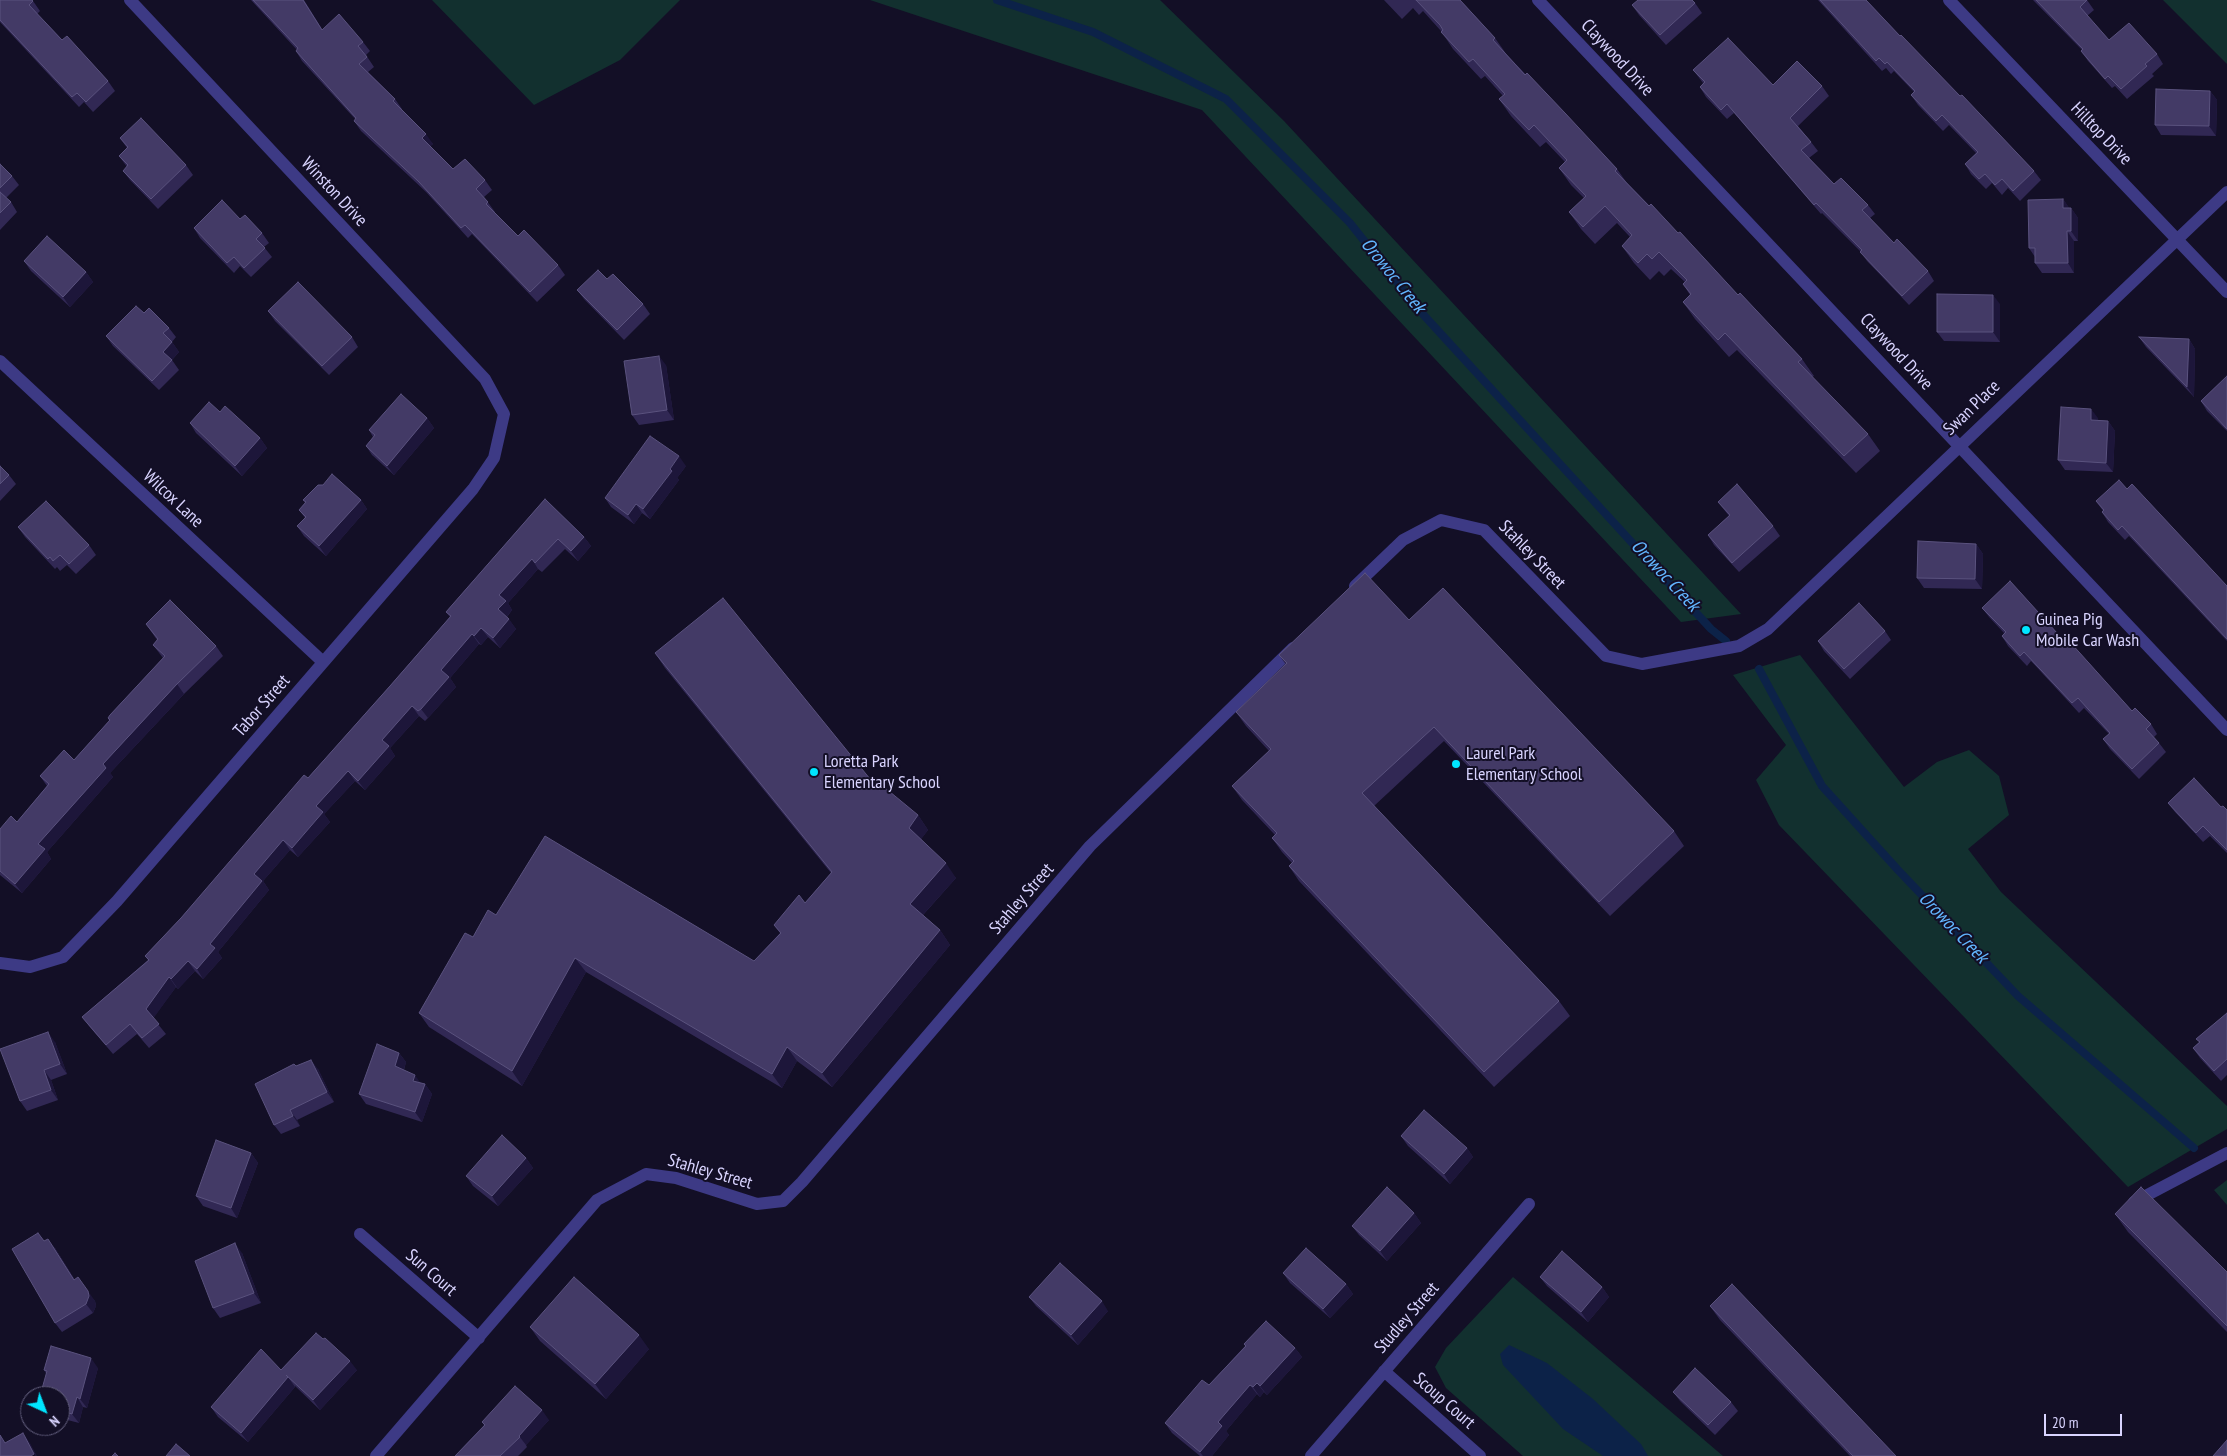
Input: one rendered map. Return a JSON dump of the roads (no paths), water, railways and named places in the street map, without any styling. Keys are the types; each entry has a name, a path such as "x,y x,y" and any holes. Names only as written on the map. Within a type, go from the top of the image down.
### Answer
{"street":[{"name":"Winston Drive","path":"130,0 485,378 504,414"},
{"name":"Claywood Drive","path":"1538,0 2227,730"},
{"name":"Hilltop Drive","path":"1949,0 2227,292"},
{"name":"Swan Place","path":"1739,646 1768,629 2176,238 2227,192"},
{"name":"Wilcox Lane","path":"0,361 323,662"},
{"name":"Tabor Street","path":"0,963 30,967 63,957 116,901 473,489 494,458 504,414"},
{"name":"Stahley Street","path":"1346,596 1403,540 1441,520 1484,530 1606,656 1642,664 1739,646"},
{"name":"Stahley Street","path":"376,1456 598,1200 646,1174 676,1178 757,1204 783,1201 802,1182 1090,846 1303,638"},
{"path":"2125,1208 2139,1198 2217,1160 2227,1153"},
{"name":"Studley Street","path":"1311,1456 1529,1204"},
{"name":"Sun Court","path":"360,1234 478,1338"},
{"name":"Scoup Court","path":"1384,1371 1480,1456"}],"water":[{"path":"1509,1345 1547,1363 1593,1399 1641,1444 1648,1456 1603,1456 1563,1429 1503,1365 1500,1354"}],"waterway":[{"name":"Orowoc Creek","path":"997,0 1093,32 1226,99 1350,223 1420,311 1711,629 1726,641"},
{"name":"Orowoc Creek","path":"1759,669 1822,786 1898,870 2018,996 2194,1148"}],"place":[{"name":"Guinea Pig Mobile Car Wash","path":"2026,630"},
{"name":"Laurel Park Elementary School","path":"1456,764"},
{"name":"Loretta Park Elementary School","path":"814,772"}]}
